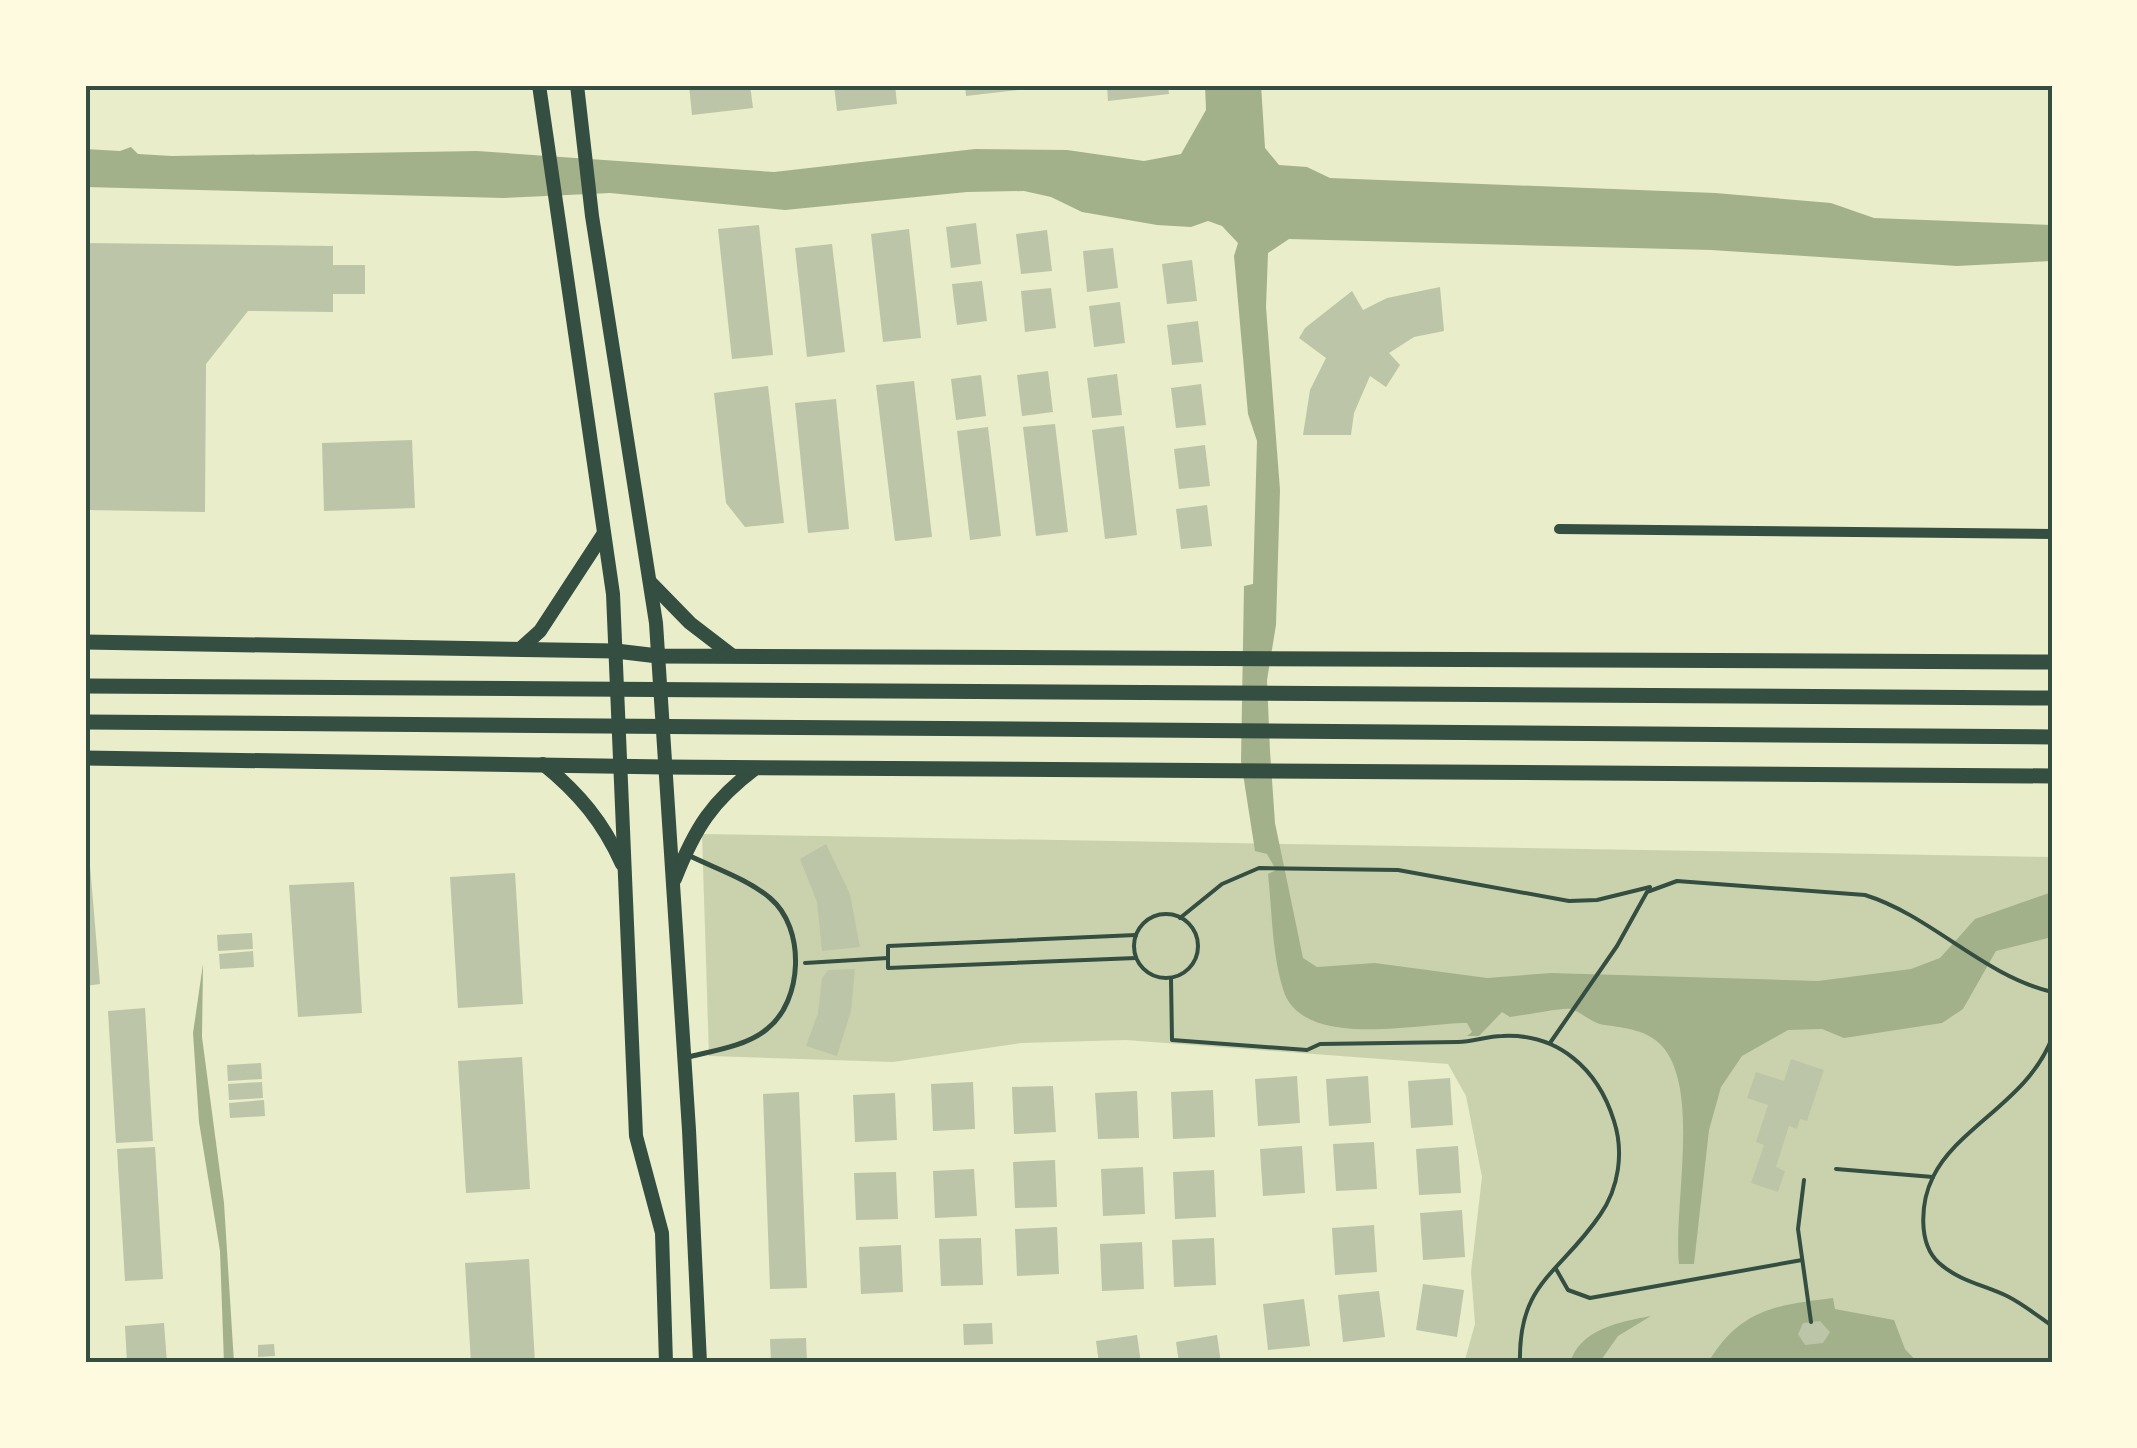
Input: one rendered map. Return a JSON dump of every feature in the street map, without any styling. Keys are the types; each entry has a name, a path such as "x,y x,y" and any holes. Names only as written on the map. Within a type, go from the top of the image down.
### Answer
{"main road":[{"path":"540,89 604,533 616,651 636,1136 662,1233 666,1363"},
{"path":"578,90 592,216 650,581 658,656 685,1058 700,1363"},
{"path":"520,649 540,631 604,533"},
{"path":"650,581 690,623 734,656"},
{"path":"85,642 616,651 658,656 2052,662"},
{"path":"85,686 2052,698"},
{"path":"85,722 2052,737"},
{"path":"85,758 666,768 2052,776"},
{"path":"543,764 576,790 606,830 625,871"},
{"path":"673,884 694,830 730,788 756,768"}],"street":[{"path":"1559,529 2052,534"}],"lane":[{"path":"685,854 770,898 788,919 795,964 788,1005 766,1030 733,1046 685,1058"}],"path":[{"path":"1180,918 1214,890 1259,868 1398,870 1569,901 1597,900 1677,881 1865,895 1892,904 2026,986 2052,992"},
{"path":"1550,1043 1617,946 1647,892 1655,886"},
{"path":"1136,935 1136,958 1150,974 1171,978 1190,969 1198,950 1193,929 1180,918 1156,916 1136,935 888,946 888,968 1136,958"},
{"path":"795,964 888,958"},
{"path":"1171,978 1172,1040 1306,1050 1320,1044 1471,1042 1506,1035 1550,1043 1590,1073 1606,1098 1618,1150 1615,1188 1603,1212 1525,1308 1520,1363"},
{"path":"2052,1038 2029,1078 1933,1177 1924,1219 1925,1242 1934,1259 1954,1276 2010,1297 2052,1326"},
{"path":"1836,1169 1933,1177"},
{"path":"1804,1180 1797,1209 1811,1322"},
{"path":"1556,1269 1568,1290 1590,1298 1802,1260"}],"shaded area":[{"path":"1205,85 1261,85 1265,148 1279,165 1307,167 1330,178 1715,193 1831,203 1874,218 2052,225 2052,261 1957,266 1711,250 1289,239 1268,253 1266,307 1280,490 1276,625 1267,680 1270,751 1275,823 1303,958 1317,967 1375,963 1487,978 1551,973 1818,981 1911,969 1940,958 1975,919 2052,892 2052,937 1996,951 1963,1009 1942,1023 1844,1038 1822,1029 1788,1030 1742,1056 1721,1087 1709,1130 1694,1264 1679,1264 1683,1150 1680,1090 1674,1066 1662,1046 1650,1036 1600,1024 1567,1009 1510,1017 1502,1012 1479,1036 1467,1036 1472,1032 1467,1023 1392,1029 1336,1027 1312,1020 1294,1008 1283,989 1274,947 1268,874 1276,870 1267,854 1255,851 1241,761 1244,586 1253,584 1257,441 1248,414 1234,256 1238,243 1222,226 1208,221 1191,227 1157,225 1082,212 1051,197 1024,191 967,192 785,210 610,193 504,198 85,187 85,149 120,151 131,147 138,154 172,156 477,151 774,172 975,149 1067,150 1144,161 1181,154 1206,110"},
{"path":"702,834 2052,857 2052,1363 1464,1363 1475,1324 1471,1272 1482,1177 1466,1096 1448,1064 1126,1040 1021,1043 893,1062 709,1056"},
{"path":"203,964 202,1037 224,1203 234,1363 224,1363 220,1251 199,1122 193,1033"},
{"path":"1833,1298 1835,1309 1894,1320 1905,1349 1918,1363 1708,1363 1732,1331 1760,1313"},
{"path":"1651,1316 1618,1336 1599,1363 1570,1363 1582,1342 1602,1329"}],"building":[{"path":"689,85 750,85 753,108 692,115"},
{"path":"834,85 895,85 897,104 837,111"},
{"path":"965,85 1026,85 1026,89 966,96"},
{"path":"1107,85 1168,85 1169,94 1108,101"},
{"path":"976,223 981,264 951,268 946,227"},
{"path":"759,225 773,355 732,359 718,229"},
{"path":"909,229 921,338 883,342 871,234"},
{"path":"1047,230 1052,271 1021,274 1016,234"},
{"path":"85,243 333,246 333,265 365,265 365,294 333,294 333,312 248,311 206,364 205,512 85,510"},
{"path":"832,244 845,352 807,357 795,248"},
{"path":"1113,248 1118,288 1087,292 1083,251"},
{"path":"1192,260 1197,301 1167,304 1162,264"},
{"path":"982,281 987,321 957,325 952,284"},
{"path":"1440,287 1444,331 1414,337 1389,353 1400,365 1386,387 1370,376 1354,413 1351,435 1303,435 1310,390 1326,358 1299,338 1305,328 1352,291 1363,310 1387,298"},
{"path":"1051,288 1056,328 1025,332 1021,291"},
{"path":"1120,302 1125,343 1094,347 1089,306"},
{"path":"1198,321 1203,362 1172,365 1167,325"},
{"path":"1048,371 1053,412 1022,416 1017,375"},
{"path":"1117,374 1122,415 1092,418 1087,378"},
{"path":"981,375 986,416 956,420 951,379"},
{"path":"914,381 932,537 895,541 876,385"},
{"path":"1201,384 1206,425 1176,428 1171,388"},
{"path":"768,386 784,523 745,527 726,503 714,393"},
{"path":"836,399 849,529 808,533 795,403"},
{"path":"1055,424 1068,532 1036,536 1023,427"},
{"path":"1124,426 1137,535 1105,539 1092,430"},
{"path":"988,427 1001,536 970,540 957,431"},
{"path":"412,440 415,508 324,511 322,443"},
{"path":"1205,445 1210,486 1179,489 1174,449"},
{"path":"1207,505 1212,546 1181,549 1176,509"},
{"path":"88,842 100,984 85,986 85,843"},
{"path":"826,844 850,894 860,947 822,951 817,902 800,859"},
{"path":"515,873 523,1004 458,1008 450,877"},
{"path":"354,882 362,1013 298,1017 289,885"},
{"path":"252,933 253,949 218,951 217,935"},
{"path":"253,951 254,967 220,969 219,954"},
{"path":"855,969 851,1011 837,1056 806,1046 818,1013 822,978 828,970"},
{"path":"145,1008 153,1141 116,1143 108,1011"},
{"path":"522,1057 530,1189 466,1193 458,1061"},
{"path":"1791,1059 1824,1070 1807,1121 1800,1119 1797,1129 1789,1126 1776,1167 1785,1171 1778,1192 1751,1183 1764,1145 1756,1142 1768,1105 1747,1098 1756,1072 1784,1081"},
{"path":"261,1063 262,1079 228,1081 227,1065"},
{"path":"1297,1076 1300,1123 1258,1126 1255,1079"},
{"path":"1368,1076 1371,1123 1329,1126 1326,1079"},
{"path":"1450,1078 1453,1125 1411,1128 1408,1081"},
{"path":"262,1082 263,1098 229,1100 228,1084"},
{"path":"973,1082 975,1129 933,1131 931,1084"},
{"path":"1053,1086 1056,1132 1014,1134 1012,1087"},
{"path":"1213,1090 1215,1137 1173,1139 1171,1092"},
{"path":"1137,1091 1139,1138 1098,1139 1095,1093"},
{"path":"799,1092 807,1288 770,1289 763,1094"},
{"path":"895,1093 897,1140 855,1142 853,1095"},
{"path":"264,1100 265,1116 230,1118 229,1103"},
{"path":"1374,1142 1377,1189 1336,1191 1333,1144"},
{"path":"1302,1146 1305,1193 1263,1196 1260,1149"},
{"path":"1458,1146 1461,1193 1419,1195 1416,1149"},
{"path":"155,1147 163,1279 125,1281 117,1149"},
{"path":"1055,1160 1057,1207 1015,1208 1013,1162"},
{"path":"1143,1167 1145,1214 1103,1216 1101,1169"},
{"path":"974,1169 977,1216 935,1218 933,1171"},
{"path":"1214,1170 1216,1217 1175,1219 1173,1172"},
{"path":"896,1172 898,1219 856,1220 854,1173"},
{"path":"1462,1210 1465,1257 1423,1260 1420,1213"},
{"path":"1374,1225 1377,1272 1335,1275 1332,1228"},
{"path":"1057,1227 1059,1274 1017,1276 1015,1229"},
{"path":"981,1238 983,1285 941,1286 939,1239"},
{"path":"1214,1238 1216,1285 1174,1287 1172,1240"},
{"path":"1142,1242 1144,1289 1102,1291 1100,1244"},
{"path":"901,1245 903,1292 861,1294 859,1247"},
{"path":"529,1259 535,1363 471,1363 465,1263"},
{"path":"1423,1284 1464,1290 1457,1337 1416,1330"},
{"path":"1379,1291 1385,1337 1343,1342 1338,1295"},
{"path":"1304,1299 1310,1346 1268,1350 1263,1304"},
{"path":"1820,1321 1830,1332 1823,1343 1805,1345 1798,1334 1803,1323"},
{"path":"164,1323 167,1363 127,1363 125,1326"},
{"path":"992,1323 993,1344 964,1345 963,1324"},
{"path":"1137,1335 1141,1363 1099,1363 1096,1341"},
{"path":"1217,1335 1221,1363 1179,1363 1176,1342"},
{"path":"806,1338 807,1363 771,1363 770,1339"},
{"path":"274,1344 275,1356 258,1357 258,1345"}]}
